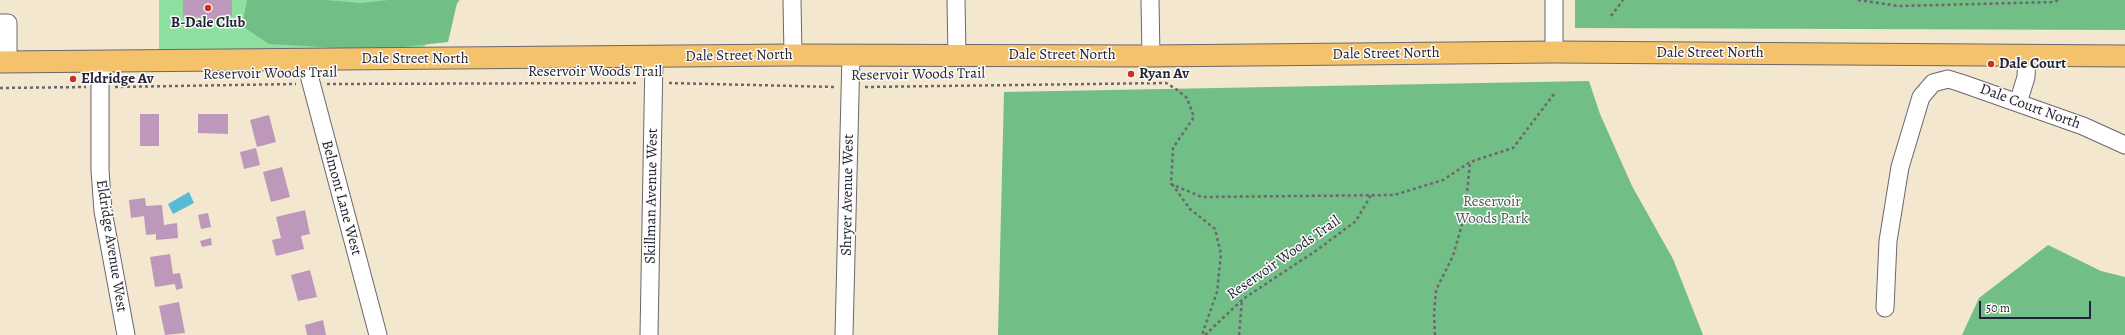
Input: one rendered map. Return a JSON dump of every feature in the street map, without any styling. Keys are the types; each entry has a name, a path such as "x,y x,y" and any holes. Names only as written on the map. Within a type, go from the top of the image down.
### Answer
{"main road":[{"name":"Dale Street North","path":"4,62 793,55 1151,56 1554,52 2125,56"}],"street":[{"path":"792,0 793,55"},
{"path":"956,0 957,55"},
{"path":"1150,0 1151,56"},
{"path":"1554,0 1554,52"},
{"path":"0,22 8,22 4,62"},
{"name":"Shryer Avenue West","path":"844,335 851,55"},
{"path":"2018,103 2026,77 2027,55"},
{"name":"Skillman Avenue West","path":"649,335 654,57"},
{"name":"Belmont Lane West","path":"305,60 310,84 378,335"},
{"name":"Eldridge Avenue West","path":"100,62 100,170 103,211 126,335"},
{"name":"Dale Court North","path":"1885,308 1888,242 1900,167 1921,97 1933,83 1948,79 2083,126 2125,145"}],"path":[{"path":"1611,16 1622,0"},
{"path":"1858,0 1899,6 2055,2 2058,0"},
{"path":"1952,4 1954,0"},
{"name":"Reservoir Woods Trail","path":"0,88 310,84 654,83 850,87 1166,83 1187,98 1194,117 1173,148 1172,184 1190,209 1214,229 1221,254 1216,292 1203,335"},
{"name":"Reservoir Woods Trail","path":"1172,184 1202,197 1394,195 1443,180 1470,162 1513,148 1554,94"},
{"path":"1435,335 1434,314 1436,290 1453,256 1465,214 1470,162"},
{"name":"Reservoir Woods Trail","path":"1203,335 1243,298 1317,250 1356,221 1371,195"},
{"path":"1239,335 1243,298"}],"green space":[{"path":"159,0 460,0 415,59 159,61"},
{"path":"247,0 326,0 360,3 389,0 459,0 448,42 375,50 269,44 242,26"},
{"path":"1575,0 2125,0 2125,30 1575,28"},
{"name":"Reservoir Woods Park","path":"1589,81 1600,114 1632,186 1673,259 1703,335 998,335 1004,92"},
{"path":"2048,245 2101,271 2125,277 2125,335 1962,335 1979,298"}],"water":[{"path":"189,192 194,203 173,214 168,204"}],"building":[{"name":"B-Dale Club","path":"183,0 232,0 232,16 221,16 221,20 202,20 201,17 183,17"},
{"path":"140,114 159,114 159,146 140,146"},
{"path":"198,114 228,114 228,134 198,133"},
{"path":"269,115 276,142 257,147 250,120"},
{"path":"256,148 260,165 244,169 240,152"},
{"path":"282,167 290,197 271,202 263,172"},
{"path":"145,198 146,206 162,205 164,225 177,223 178,238 156,240 156,234 146,235 144,216 131,218 129,200"},
{"path":"305,210 310,234 301,236 304,249 276,256 272,240 281,238 276,217"},
{"path":"208,213 211,227 201,229 198,215"},
{"path":"211,238 212,245 202,247 200,241"},
{"path":"170,254 173,274 180,273 183,288 176,290 175,284 155,287 150,257"},
{"path":"310,270 317,297 298,301 291,275"},
{"path":"179,302 185,333 165,335 159,306"},
{"path":"323,320 326,335 307,335 305,325"}],"place":[{"name":"B-Dale Club","path":"208,8"},
{"name":"Dale Court","path":"1991,64"},
{"name":"Ryan Av","path":"1131,74"},
{"name":"Eldridge Av","path":"73,79"}]}
